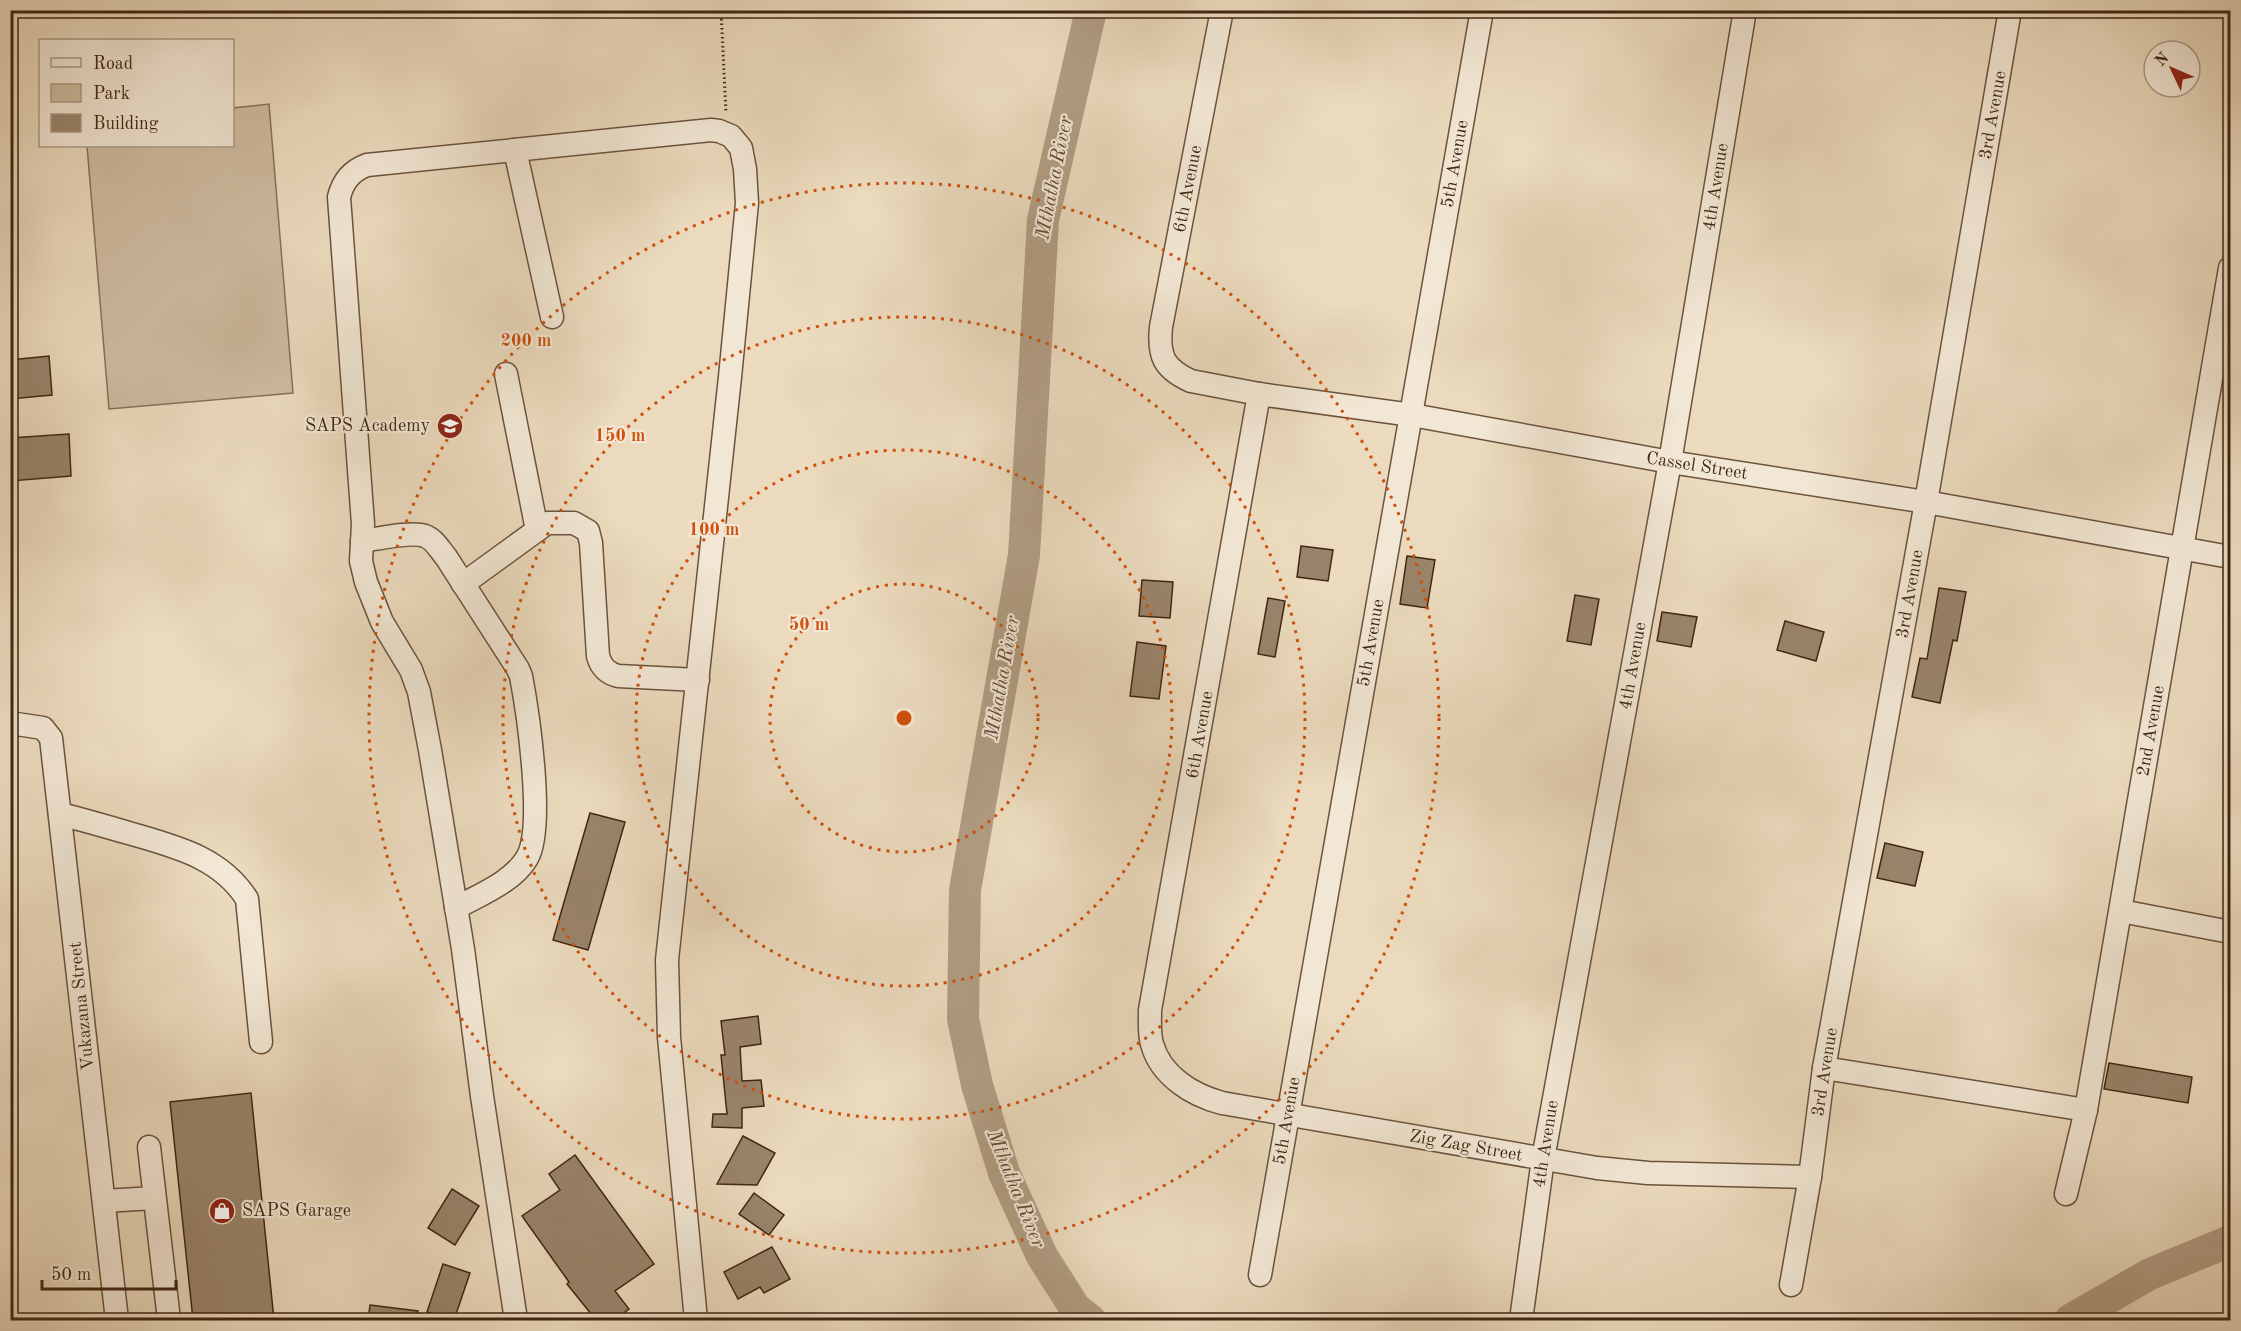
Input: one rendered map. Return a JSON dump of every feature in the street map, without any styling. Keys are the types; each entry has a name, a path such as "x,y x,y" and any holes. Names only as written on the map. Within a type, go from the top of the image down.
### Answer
{"street":[{"name":"6th Avenue","path":"1167,366 1161,346 1161,327 1222,10"},
{"name":"5th Avenue","path":"1260,1275 1482,10"},
{"name":"4th Avenue","path":"1521,1320 1543,1159 1670,462 1745,10"},
{"name":"3rd Avenue","path":"1791,1285 1810,1177 1824,1068 1926,502 2010,10"},
{"path":"516,1320 456,908 419,692 411,670 373,604 361,561 363,524 338,208 342,186 354,171 368,165 711,130 724,132 736,140 741,147 747,203 698,680 669,935 666,983 669,1037 696,1320"},
{"path":"515,150 552,317"},
{"name":"2nd Avenue","path":"2066,1194 2086,1110 2230,268"},
{"name":"Cassel Street","path":"1167,366 1181,377 1191,381 1258,394 1412,415 1670,462 1926,502 2230,557"},
{"path":"507,374 537,530"},
{"name":"6th Avenue","path":"1169,1072 1151,1042 1150,1010 1258,394"},
{"path":"463,584 547,523 574,523 588,531 591,543 597,656 600,664 605,670 618,676 698,680"},
{"path":"362,541 426,536 446,557 518,669 520,676 536,802 535,834 528,858 520,867 504,880 456,908"},
{"name":"Vukazana Street","path":"10,723 36,726 48,732 51,738 117,1320"},
{"path":"60,814 181,848 206,860 238,886 247,899 261,1042"},
{"path":"2121,911 2230,932"},
{"path":"1824,1068 2086,1110"},
{"name":"Zig Zag Street","path":"1169,1072 1184,1087 1210,1100 1543,1159 1648,1173 1810,1177"},
{"path":"149,1148 169,1320"},
{"path":"104,1201 154,1198"}],"path":[{"path":"721,10 726,108 724,132"}],"green space":[{"path":"269,104 293,393 109,409 87,147 234,147 234,108"}],"building":[{"path":"49,356 52,395 10,399 10,360"},
{"path":"69,434 71,476 10,481 10,438"},
{"path":"1301,546 1333,550 1328,581 1297,577"},
{"path":"1407,556 1435,560 1427,608 1400,604"},
{"path":"1142,580 1173,582 1170,618 1139,616"},
{"path":"1939,588 1966,592 1957,641 1953,640 1940,703 1912,697 1920,658 1927,659"},
{"path":"1575,595 1599,599 1591,645 1567,641"},
{"path":"1268,598 1285,601 1275,657 1258,654"},
{"path":"1662,612 1697,617 1691,647 1657,641"},
{"path":"1785,621 1824,632 1816,661 1777,650"},
{"path":"1137,642 1166,646 1159,699 1130,696"},
{"path":"590,813 625,822 588,950 553,940"},
{"path":"1885,843 1923,852 1915,886 1877,878"},
{"path":"758,1016 761,1044 740,1047 742,1081 761,1080 764,1106 742,1108 742,1128 712,1127 713,1114 727,1114 721,1055 725,1055 721,1021"},
{"path":"2109,1063 2192,1077 2188,1103 2104,1089"},
{"name":"SAPS Garage","path":"251,1093 274,1320 193,1320 170,1102"},
{"path":"743,1136 775,1153 757,1185 717,1184"},
{"path":"575,1155 654,1264 615,1291 629,1309 614,1320 596,1320 567,1284 569,1282 522,1216 560,1190 549,1174"},
{"path":"452,1189 479,1206 455,1245 428,1228"},
{"path":"754,1193 784,1215 769,1235 739,1214"},
{"path":"772,1247 790,1279 764,1293 760,1287 738,1299 724,1272"},
{"path":"443,1264 470,1273 454,1320 427,1312"},
{"path":"370,1305 418,1311 418,1320 368,1320"}],"waterway":[{"name":"Mthatha River","path":"1090,1320 1075,1308 1042,1256 1004,1173 977,1085 963,1019 965,890 1024,555 1043,220 1091,10"},
{"name":"Mthatha River","path":"2070,1320 2150,1274 2230,1241"}],"place":[{"name":"SAPS Academy","path":"450,426"},
{"name":"SAPS Garage","path":"222,1211"}]}
